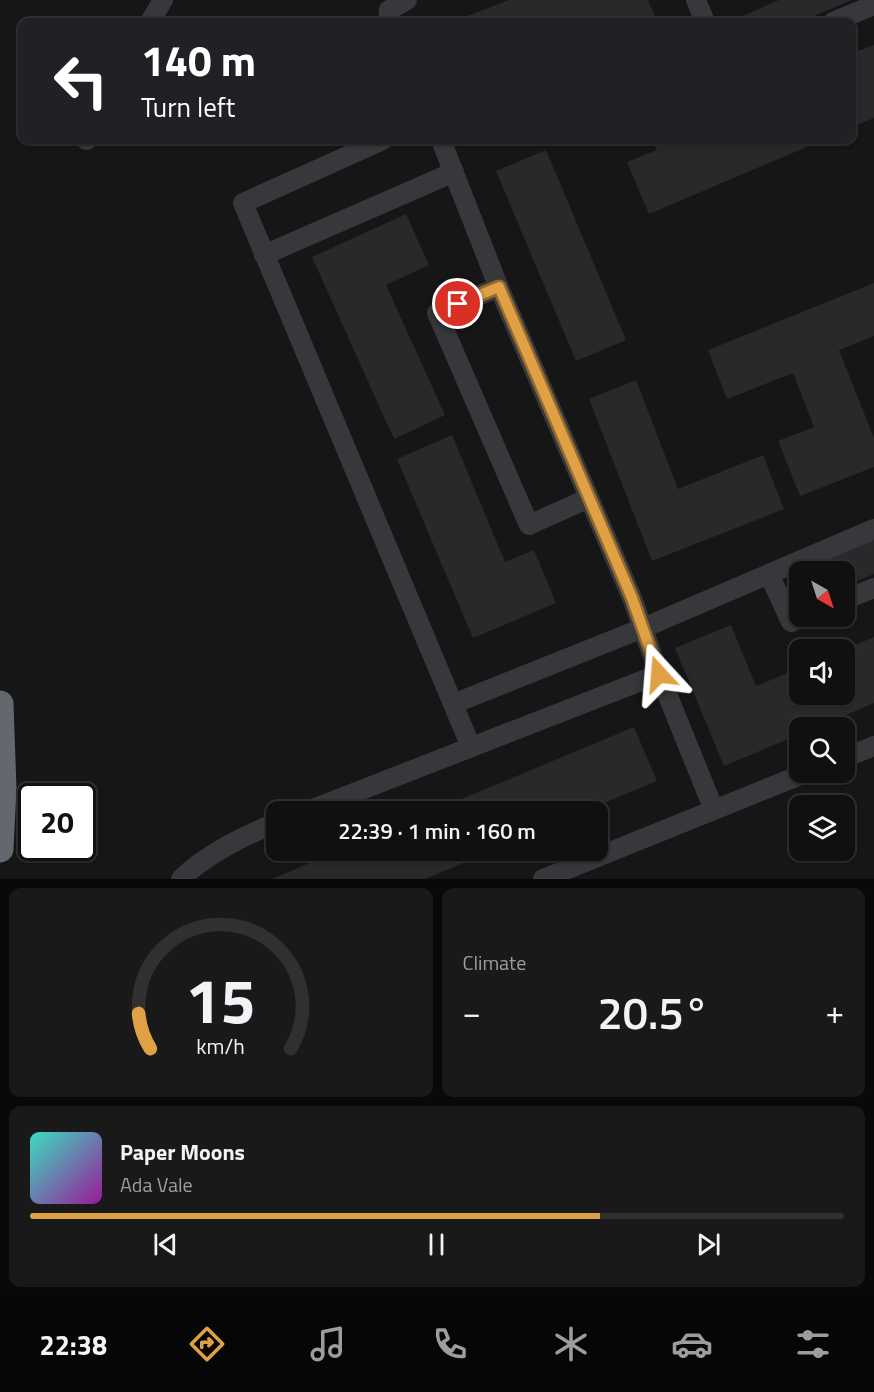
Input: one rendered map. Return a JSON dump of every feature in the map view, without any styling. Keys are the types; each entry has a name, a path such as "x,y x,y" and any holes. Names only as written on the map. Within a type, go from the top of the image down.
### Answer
{"highway":[{"path":"0,704 3,789 0,849"}],"lane":[{"path":"152,18 163,0"},
{"path":"387,11 407,0"},
{"path":"696,0 703,18"},
{"path":"843,18 874,5"},
{"path":"374,144 243,203 471,747"},
{"path":"443,144 499,287 632,598 659,674 714,810"},
{"path":"264,255 454,172"},
{"path":"499,287 437,313 529,525 589,498"},
{"path":"453,704 643,628 874,529"},
{"path":"769,574 789,618"},
{"path":"855,596 874,588"},
{"path":"333,801 659,674"},
{"path":"855,754 874,746"},
{"path":"543,879 789,780"},
{"path":"181,879 200,871 257,830 266,827"}],"building":[{"path":"509,0 648,0 655,18 462,18"},
{"path":"779,0 852,0 809,18 744,18 743,16"},
{"path":"874,45 874,118 856,125 856,52"},
{"path":"654,144 814,144 649,214 627,162 657,150"},
{"path":"546,150 626,340 576,361 496,171"},
{"path":"406,214 429,265 386,285 445,415 394,439 312,257"},
{"path":"874,283 874,336 839,350 874,438 874,467 800,496 778,441 814,427 793,373 727,399 708,350"},
{"path":"636,380 678,489 763,455 784,509 652,561 589,399"},
{"path":"452,435 505,562 534,550 556,603 473,638 397,459"},
{"path":"874,537 874,574 855,582 855,561 814,561"},
{"path":"731,625 756,686 789,672 789,705 855,705 855,645 874,637 874,703 842,717 789,717 789,739 724,766 675,648"},
{"path":"634,727 657,781 608,801 457,801"},
{"path":"314,861 468,861 425,879 272,879"}],"route":[{"path":"458,304 499,287 632,598 659,674"}]}
